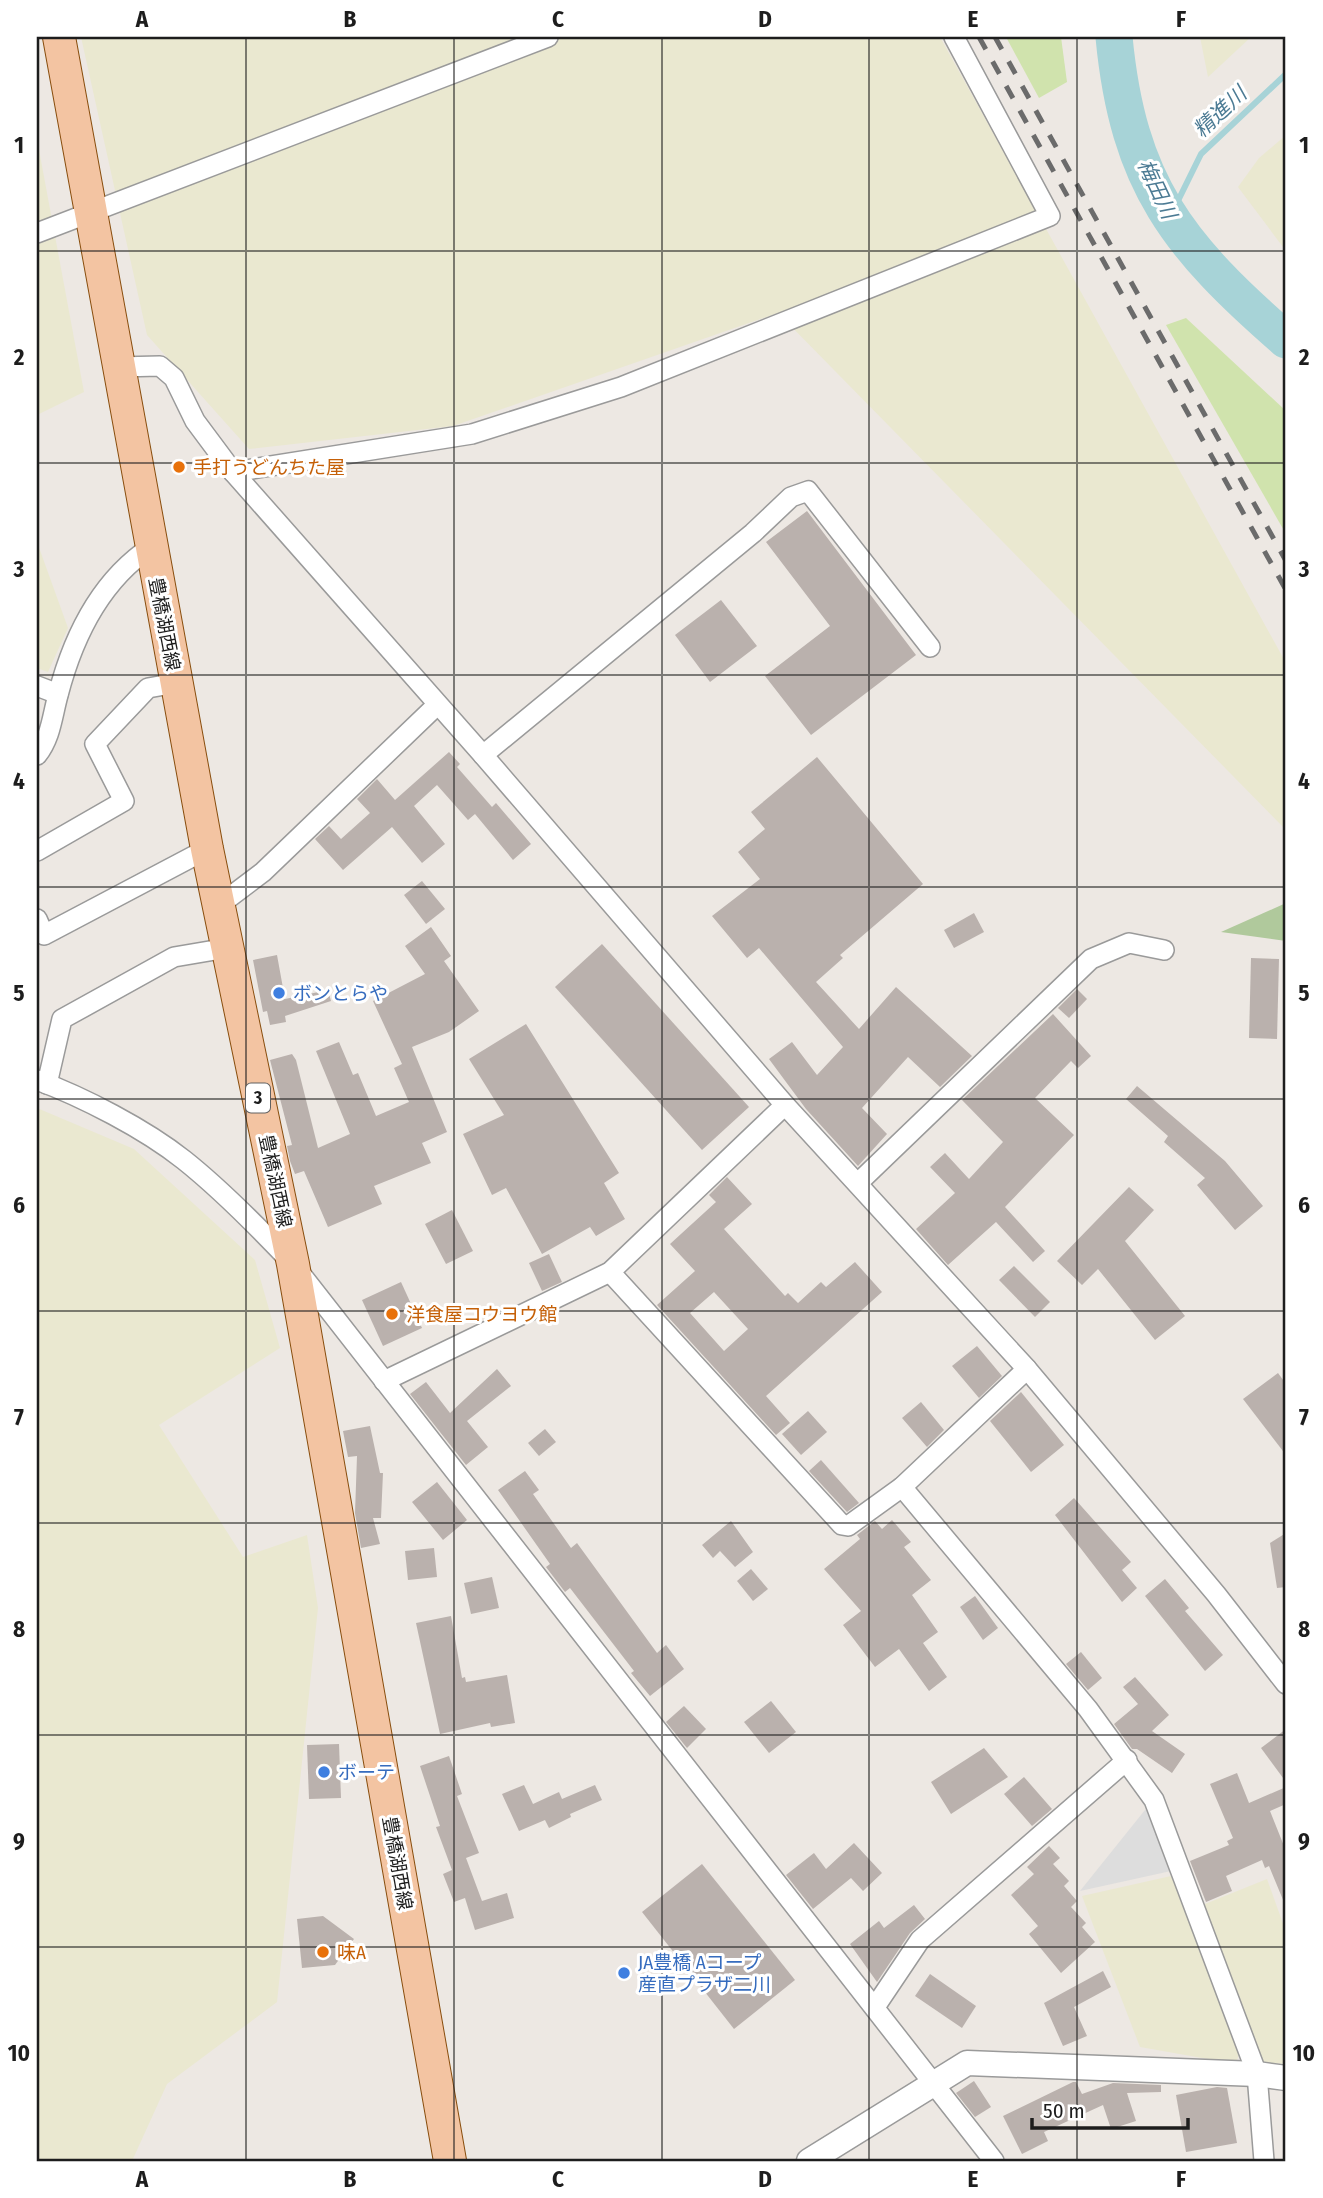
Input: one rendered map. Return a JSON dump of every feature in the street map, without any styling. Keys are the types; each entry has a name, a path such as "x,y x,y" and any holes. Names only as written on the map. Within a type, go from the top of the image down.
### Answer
{"main road":[{"name":"豊橋湖西線","path":"59,37 218,906 293,1264 450,2161"}],"street":[{"path":"37,233 548,37"},
{"path":"233,472 472,434 608,391 1050,216 954,37"},
{"path":"118,367 160,366 173,378 195,421 233,472 483,755 785,1105 1027,1368 1216,1594 1286,1684"},
{"path":"483,755 753,533 791,497 808,491 930,647"},
{"path":"37,755 48,741 58,694 75,639 100,598 129,561 151,547"},
{"path":"37,851 124,800 95,744 148,688 176,683"},
{"path":"37,686 58,694"},
{"path":"218,906 263,872 437,705"},
{"path":"37,919 44,935 208,849"},
{"path":"858,1183 1091,959 1129,943 1164,950"},
{"path":"227,948 174,957 62,1019 42,1082 124,1122 183,1158 258,1227 293,1264 994,2161"},
{"path":"384,1381 610,1272 785,1105"},
{"path":"610,1272 842,1525 848,1526 902,1487 1027,1368"},
{"path":"902,1487 1088,1709 1154,1800 1257,2074 1264,2161"},
{"path":"875,2007 920,1940 1126,1760"},
{"path":"809,2161 967,2063 1257,2074 1286,2078"}],"shaded area":[{"path":"81,37 940,37 1286,663 1286,830 778,313 453,426 249,449 147,335"},
{"path":"1200,37 1251,37 1208,77"},
{"path":"1286,135 1286,251 1238,187 1259,158"},
{"path":"37,139 84,392 37,415"},
{"path":"37,542 68,628 48,672 37,668"},
{"path":"37,1108 134,1149 255,1260 280,1348 159,1425 243,1557 307,1535 318,1608 277,2002 167,2084 132,2161 37,2161"},
{"path":"1149,1805 1171,1871 1080,1891"},
{"path":"1171,1876 1240,2050 1236,2064 1140,2047 1082,1896"},
{"path":"1267,1879 1286,1932 1286,2064 1257,2062 1200,1906"}],"green space":[{"path":"1006,37 1061,37 1067,82 1039,98"},
{"path":"1186,318 1286,411 1286,534 1166,325"},
{"path":"1286,903 1286,941 1221,932"}],"building":[{"path":"807,511 916,655 811,735 765,676 830,626 766,542"},
{"path":"721,600 757,646 710,682 675,635"},
{"path":"449,752 460,764 457,767 492,807 496,803 531,844 513,860 475,814 468,820 437,785 414,806 445,844 422,863 392,827 343,870 315,839 329,826 341,839 370,813 357,799 377,779 395,800"},
{"path":"817,757 923,884 840,955 843,958 816,982 859,1029 896,987 972,1056 940,1087 908,1057 862,1108 887,1134 858,1166 806,1109 769,1059 792,1042 817,1075 843,1047 759,948 747,958 712,916 760,879 738,852 765,829 751,812"},
{"path":"422,881 445,909 426,924 404,895"},
{"path":"974,913 984,932 954,948 944,930"},
{"path":"431,927 451,956 444,961 479,1011 449,1032 412,1047 447,1132 422,1143 431,1163 374,1186 382,1204 328,1227 304,1171 295,1174 290,1161 287,1146 292,1145 270,1060 292,1054 296,1060 318,1148 350,1134 316,1051 339,1042 353,1075 358,1073 376,1116 409,1102 394,1068 402,1064 373,1001 425,974 405,946"},
{"path":"602,944 749,1107 702,1150 555,987"},
{"path":"277,955 285,999 328,990 331,1001 285,1016 286,1022 270,1025 267,1011 263,1012 253,960"},
{"path":"1251,958 1279,959 1277,1039 1249,1038"},
{"path":"1077,989 1087,999 1069,1018 1058,1008"},
{"path":"1053,1014 1091,1056 1078,1068 1071,1061 1035,1098 1074,1135 1005,1207 1045,1251 1033,1262 996,1222 948,1265 916,1229 955,1193 930,1167 945,1153 969,1179 1003,1142 962,1100"},
{"path":"526,1024 619,1173 604,1183 625,1219 596,1236 590,1227 542,1254 506,1188 492,1195 463,1134 504,1115 469,1059"},
{"path":"1137,1086 1225,1161 1263,1206 1235,1230 1197,1185 1205,1178 1164,1142 1168,1136 1126,1099"},
{"path":"727,1177 752,1204 724,1229 785,1296 788,1293 798,1303 821,1282 826,1287 855,1262 882,1292 766,1396 790,1423 776,1435 657,1305 695,1271 670,1244 716,1202 709,1195","holes":["714,1292 748,1329 724,1351 690,1313"]},
{"path":"1129,1187 1154,1210 1125,1241 1185,1316 1155,1340 1098,1269 1082,1285 1057,1261"},
{"path":"452,1210 473,1251 446,1264 425,1224"},
{"path":"549,1254 562,1282 542,1291 529,1263"},
{"path":"1014,1266 1050,1302 1035,1317 999,1280"},
{"name":"洋食屋コウヨウ館","path":"401,1282 422,1328 383,1346 362,1300"},
{"path":"977,1346 1002,1376 979,1398 952,1366"},
{"path":"497,1369 511,1386 467,1421 488,1447 466,1465 410,1394 426,1382 450,1413"},
{"path":"1278,1373 1286,1384 1286,1455 1243,1399"},
{"path":"1021,1392 1064,1445 1031,1472 990,1421"},
{"path":"921,1402 944,1430 927,1447 902,1418"},
{"path":"808,1411 827,1432 801,1455 782,1434"},
{"path":"370,1426 380,1473 383,1473 381,1518 373,1518 380,1544 361,1548 355,1513 357,1456 348,1457 343,1431"},
{"path":"545,1429 556,1442 539,1456 528,1443"},
{"path":"821,1460 859,1503 847,1512 809,1471"},
{"path":"525,1471 539,1490 533,1494 571,1548 577,1543 657,1653 666,1645 684,1669 650,1696 570,1588 565,1592 546,1567 550,1564 498,1490"},
{"path":"437,1482 467,1520 443,1540 412,1502"},
{"path":"1074,1498 1131,1562 1122,1570 1137,1588 1122,1602 1055,1515"},
{"path":"892,1520 911,1542 904,1547 931,1580 912,1595 938,1632 923,1643 947,1677 929,1691 899,1649 875,1667 843,1625 861,1611 824,1569 860,1539 857,1535 875,1521 882,1529"},
{"path":"731,1521 753,1552 735,1567 720,1551 713,1558 702,1545"},
{"path":"1286,1533 1286,1587 1277,1588 1270,1543"},
{"path":"434,1548 437,1577 408,1580 405,1551"},
{"path":"751,1569 768,1589 753,1601 737,1581"},
{"path":"492,1577 499,1608 471,1614 464,1583"},
{"path":"1165,1579 1189,1608 1185,1611 1223,1655 1205,1671 1145,1596"},
{"path":"975,1596 998,1628 983,1640 960,1607"},
{"path":"451,1616 462,1678 465,1677 466,1682 507,1675 515,1723 491,1727 490,1723 440,1734 416,1623"},
{"path":"1081,1652 1102,1678 1088,1690 1066,1664"},
{"path":"1135,1677 1169,1715 1152,1731 1185,1754 1172,1773 1137,1749 1132,1749 1114,1724 1138,1704 1123,1687"},
{"path":"771,1701 796,1732 769,1753 744,1722"},
{"path":"684,1706 706,1729 687,1748 666,1722"},
{"path":"1286,1729 1286,1782 1261,1748"},
{"name":"ボーテ","path":"339,1744 341,1798 309,1799 307,1745"},
{"path":"984,1748 1008,1777 951,1814 931,1782"},
{"path":"449,1756 462,1794 457,1796 479,1853 466,1858 482,1901 507,1893 514,1918 475,1930 465,1898 454,1902 443,1874 452,1870 436,1827 440,1826 420,1766"},
{"path":"1237,1773 1249,1803 1286,1787 1286,1804 1270,1811 1286,1851 1286,1907 1269,1866 1265,1868 1262,1860 1226,1876 1232,1891 1206,1902 1190,1861 1229,1845 1227,1841 1233,1838 1210,1784"},
{"path":"1024,1777 1052,1809 1032,1826 1004,1794"},
{"path":"524,1785 533,1804 559,1792 562,1799 595,1785 602,1800 570,1814 571,1817 549,1828 545,1820 519,1831 502,1794"},
{"path":"854,1843 882,1873 863,1891 851,1878 813,1909 786,1875 814,1853 826,1869"},
{"path":"1049,1846 1060,1858 1053,1864 1069,1881 1064,1886 1077,1901 1071,1907 1086,1923 1082,1927 1095,1942 1061,1973 1029,1934 1038,1926 1011,1895 1034,1874 1027,1867"},
{"path":"702,1864 795,1980 734,2029 642,1912"},
{"path":"914,1905 925,1919 910,1933 877,1982 850,1944 879,1921 884,1928"},
{"name":"味A","path":"323,1916 354,1939 335,1965 302,1968 297,1919"},
{"path":"1103,1971 1111,1987 1074,2007 1087,2036 1063,2046 1044,2003"},
{"path":"930,1974 976,2006 962,2028 915,1996"},
{"path":"974,2081 991,2107 975,2117 956,2093"},
{"path":"1076,2082 1082,2094 1113,2083 1161,2085 1161,2092 1127,2093 1136,2121 1111,2129 1103,2105 1044,2132 1048,2141 1022,2154 1003,2116"},
{"path":"1217,2087 1227,2088 1237,2143 1186,2152 1176,2095"}],"waterway":[{"name":"梅田川","path":"1114,37 1121,88 1132,133 1146,173 1165,208 1188,242 1216,274 1286,340"},
{"name":"精進川","path":"1169,219 1201,154 1286,74"}],"railway":[{"path":"979,37 1286,590"},
{"path":"995,37 1286,561"}],"place":[{"name":"手打うどんちた屋","path":"179,467"},
{"name":"ボンとらや","path":"279,993"},
{"name":"洋食屋コウヨウ館","path":"392,1314"},
{"name":"ボーテ","path":"324,1772"},
{"name":"味A","path":"323,1952"},
{"name":"JA豊橋 Aコープ 産直プラザ二川","path":"624,1973"}]}
